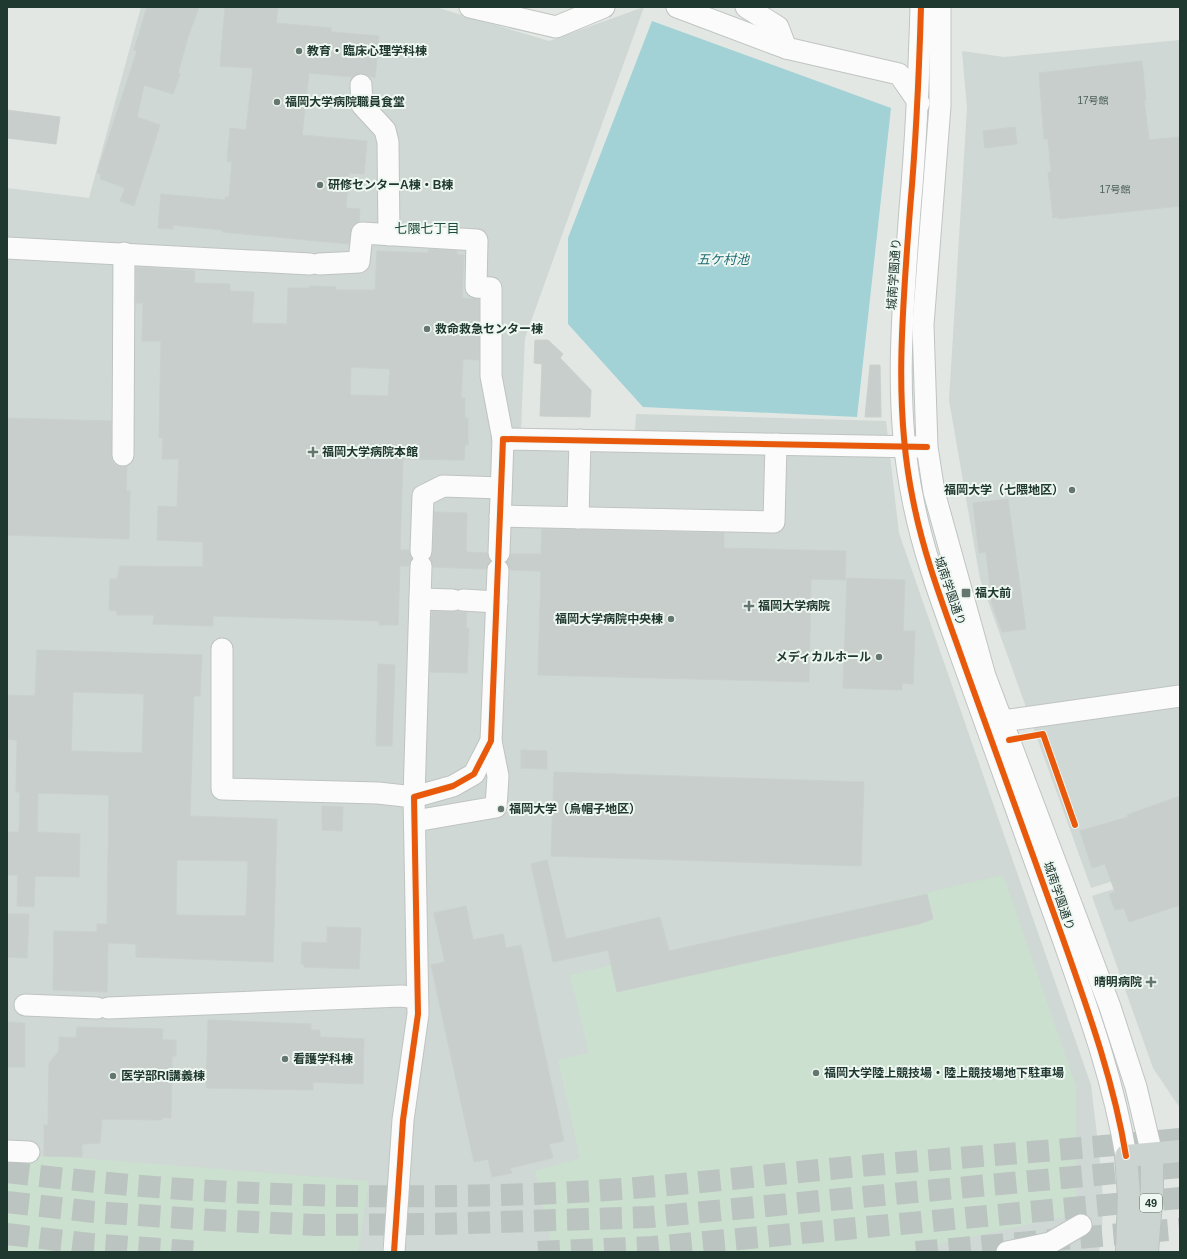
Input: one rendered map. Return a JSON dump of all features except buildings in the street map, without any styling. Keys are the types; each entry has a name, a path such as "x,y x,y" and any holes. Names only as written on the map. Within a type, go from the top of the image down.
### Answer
{"main road":[{"path":"1126,1156 1180,1151"},
{"name":"49","path":"1147,1252 1152,1190 1152,1154"},
{"name":"49","path":"1126,1156 1129,1196 1127,1252"}],"street":[{"path":"475,8 556,27 604,7"},
{"path":"678,7 786,48 899,74 919,103"},
{"path":"746,7 778,27 786,48"},
{"name":"城南学園通り","path":"921,7 919,103 901,324 902,411 905,447 914,504 934,580 1076,976 1116,1101 1126,1156"},
{"name":"城南学園通り","path":"940,7 940,106 923,325 927,447 934,492 985,676 1110,1008 1136,1087 1152,1154"},
{"path":"361,85 362,105 385,130 388,142 390,235"},
{"path":"7,248 315,264 359,262 362,233 477,240 476,287 491,288 491,376 503,439 491,741 498,776 496,807 415,821"},
{"path":"122,455 124,253"},
{"path":"503,439 927,447"},
{"path":"578,518 580,440"},
{"path":"500,516 774,522 776,444"},
{"path":"394,1252 403,1120 418,1014 414,798 423,496 443,486 501,488"},
{"path":"420,599 497,602"},
{"path":"222,648 222,789 378,794 414,798 453,786 474,774 491,741"},
{"path":"1002,720 1180,696"},
{"path":"17,1005 103,1008 401,996 417,998"},
{"path":"7,1151 29,1152"},
{"path":"1007,1252 1050,1243 1081,1225"}],"shaded area":[{"name":"福岡大学（烏帽子地区）","path":"141,7 435,7 549,41 644,7 525,338 521,428 635,430 636,414 886,421 899,533 1091,1085 1103,1198 1102,1232 1099,1252 7,1252 7,188 89,198"},
{"name":"福岡大学（七隈地区）","path":"1180,40 1180,860 1091,888 980,579 949,400 967,108 962,51 1004,57"},
{"name":"晴明病院","path":"1180,868 1180,1108 1153,1068 1092,896"}],"green space":[{"name":"福岡大学陸上競技場・陸上競技場地下駐車場","path":"1003,875 1076,1086 1076,1214 903,1252 553,1252 535,1171 580,1158 558,1060 589,1053 570,975"},
{"path":"56,1156 369,1181 358,1252 7,1252 7,1157"}],"water":[{"name":"五ケ村池","path":"652,21 891,108 857,417 643,407 568,324 568,238"}],"tunnel":[{"path":"7,1172 75,1180 212,1191 350,1196 487,1195 599,1191 1180,1139"},
{"path":"7,1202 94,1212 212,1220 316,1225 437,1224 650,1217 1180,1167"},
{"path":"538,1252 652,1247 1180,1198"},
{"path":"916,1252 1180,1229"},
{"path":"7,1234 90,1244 201,1252"}],"cycle path":[{"path":"921,7 916,134 901,355 903,428 913,500 923,542 942,603 1091,1019 1115,1101 1126,1156"},
{"path":"394,1252 403,1120 418,1014 414,797 453,786 474,774 491,741 503,439 927,447"},
{"path":"1009,740 1043,734 1075,825"}],"place":[{"name":"教育・臨床心理学科棟","path":"299,51"},
{"name":"福岡大学病院職員食堂","path":"277,102"},
{"name":"研修センターA棟・B棟","path":"320,185"},
{"name":"救命救急センター棟","path":"427,329"},
{"name":"福岡大学病院本館","path":"313,452"},
{"name":"福岡大学（七隈地区）","path":"1072,490"},
{"name":"福大前","path":"966,593"},
{"name":"福岡大学病院","path":"749,606"},
{"name":"福岡大学病院中央棟","path":"671,619"},
{"name":"メディカルホール","path":"879,657"},
{"name":"福岡大学（烏帽子地区）","path":"501,809"},
{"name":"晴明病院","path":"1151,982"},
{"name":"看護学科棟","path":"285,1059"},
{"name":"福岡大学陸上競技場・陸上競技場地下駐車場","path":"816,1073"},
{"name":"医学部RI講義棟","path":"113,1076"}],"district":[{"name":"七隈七丁目","path":"427,228"}]}
